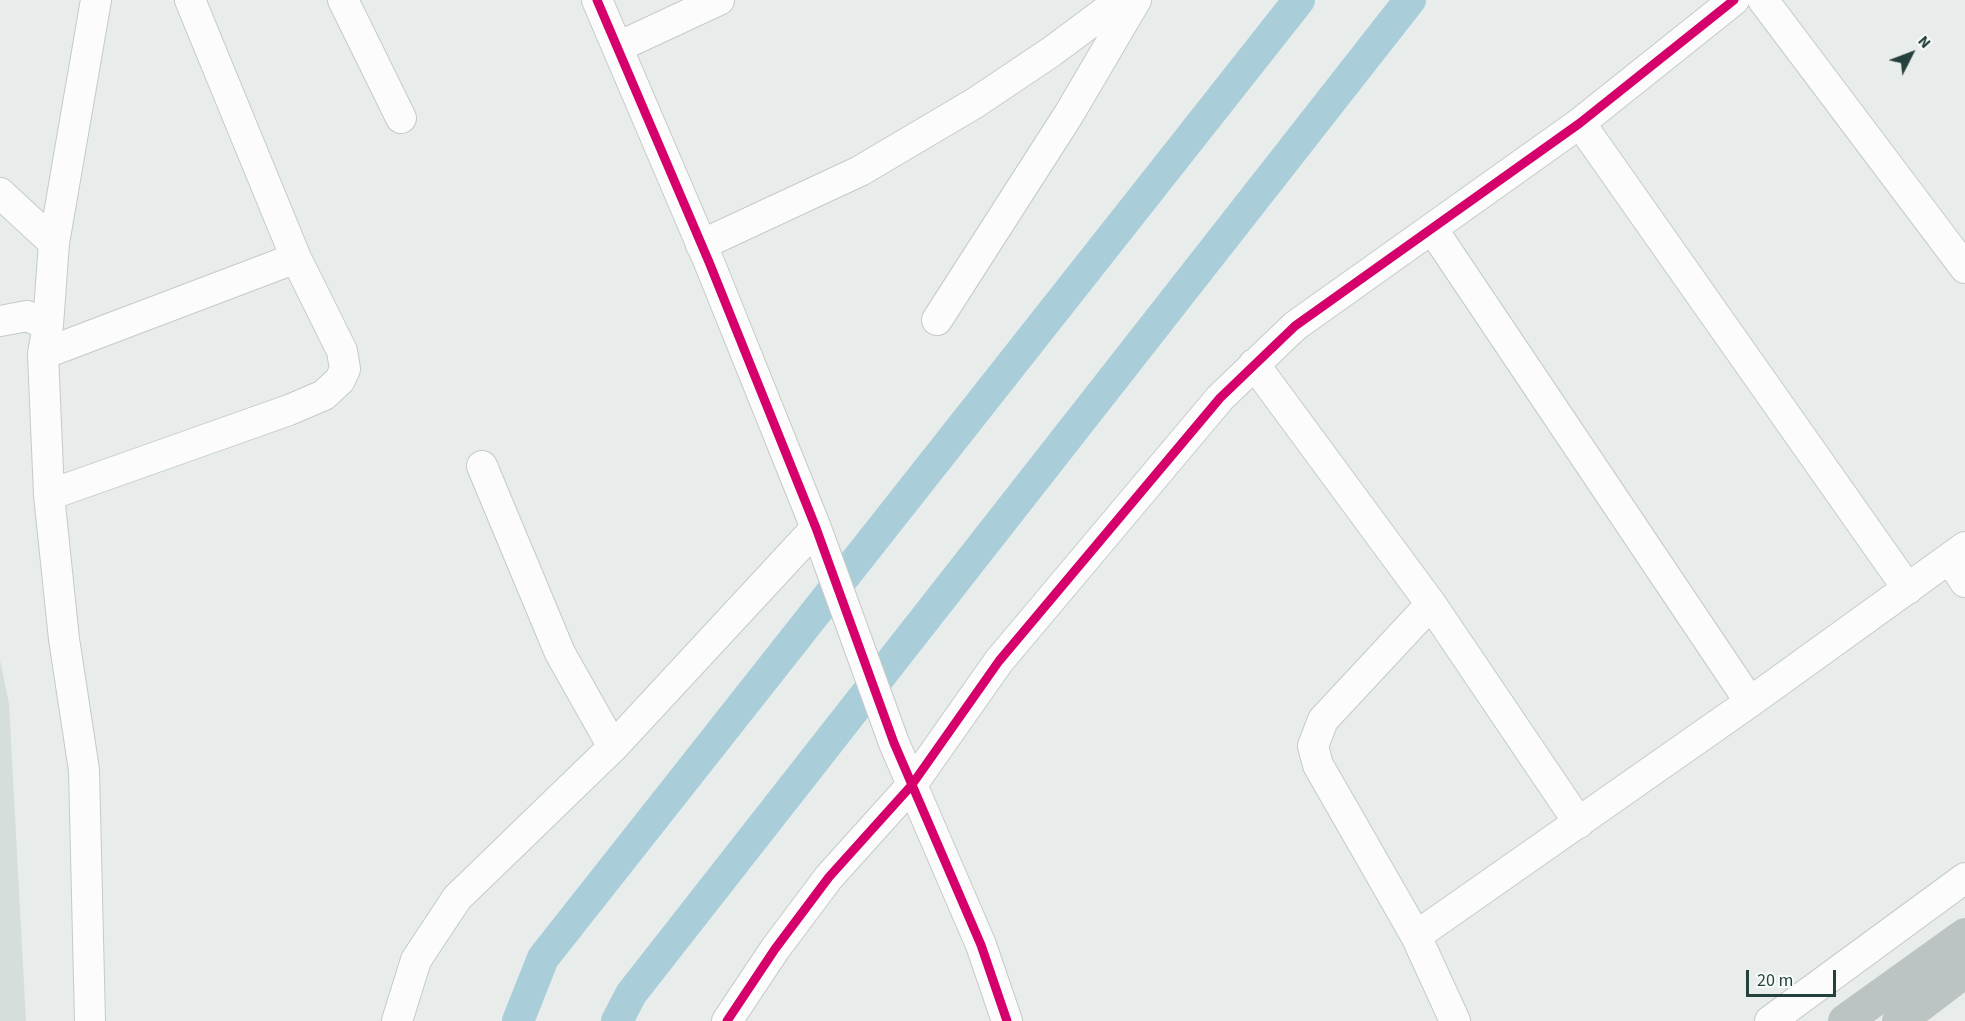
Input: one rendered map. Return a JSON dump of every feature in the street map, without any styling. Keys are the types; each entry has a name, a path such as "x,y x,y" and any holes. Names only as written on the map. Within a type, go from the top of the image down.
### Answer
{"highway":[{"path":"1845,1021 1965,935"},
{"path":"1899,1021 1965,971"}],"street":[{"path":"90,1021 84,770 64,639 49,495 43,354 48,324 54,243 96,0"},
{"path":"49,495 289,411 324,395 340,380 345,369 342,351 296,258 190,0"},
{"path":"343,0 401,118"},
{"path":"597,0 701,245 816,528 911,786 981,945 1007,1021"},
{"path":"618,47 719,0"},
{"path":"701,245 860,171 975,103 1051,52 1121,0"},
{"path":"937,320 1069,114 1136,0"},
{"path":"727,1021 775,949 829,877 911,786 999,661 1205,416 1254,364 1295,326 1580,123 1734,0"},
{"path":"1763,0 1965,268"},
{"path":"1580,123 1908,589"},
{"path":"0,193 54,243"},
{"path":"1432,230 1750,702"},
{"path":"43,354 296,258"},
{"path":"0,321 27,315 48,324"},
{"path":"1254,364 1431,604 1579,823"},
{"path":"482,466 560,653 613,747"},
{"path":"397,1021 416,960 456,898 613,747 816,528"},
{"path":"1416,936 1908,589 1960,563"},
{"path":"1431,604 1323,720 1313,746 1318,765 1416,936 1455,1021"},
{"path":"1770,1021 1965,878"}],"shaded area":[{"path":"0,660 9,704 26,1021 0,1021"}],"waterway":[{"path":"518,1021 543,958 1299,0"},
{"path":"617,1021 631,994 1410,0"}],"cycle path":[{"path":"597,0 709,262 816,528 894,743 981,945 1007,1021"},
{"path":"727,1021 775,949 829,877 911,786 999,661 1220,398 1295,326 1580,123 1734,0"}]}
